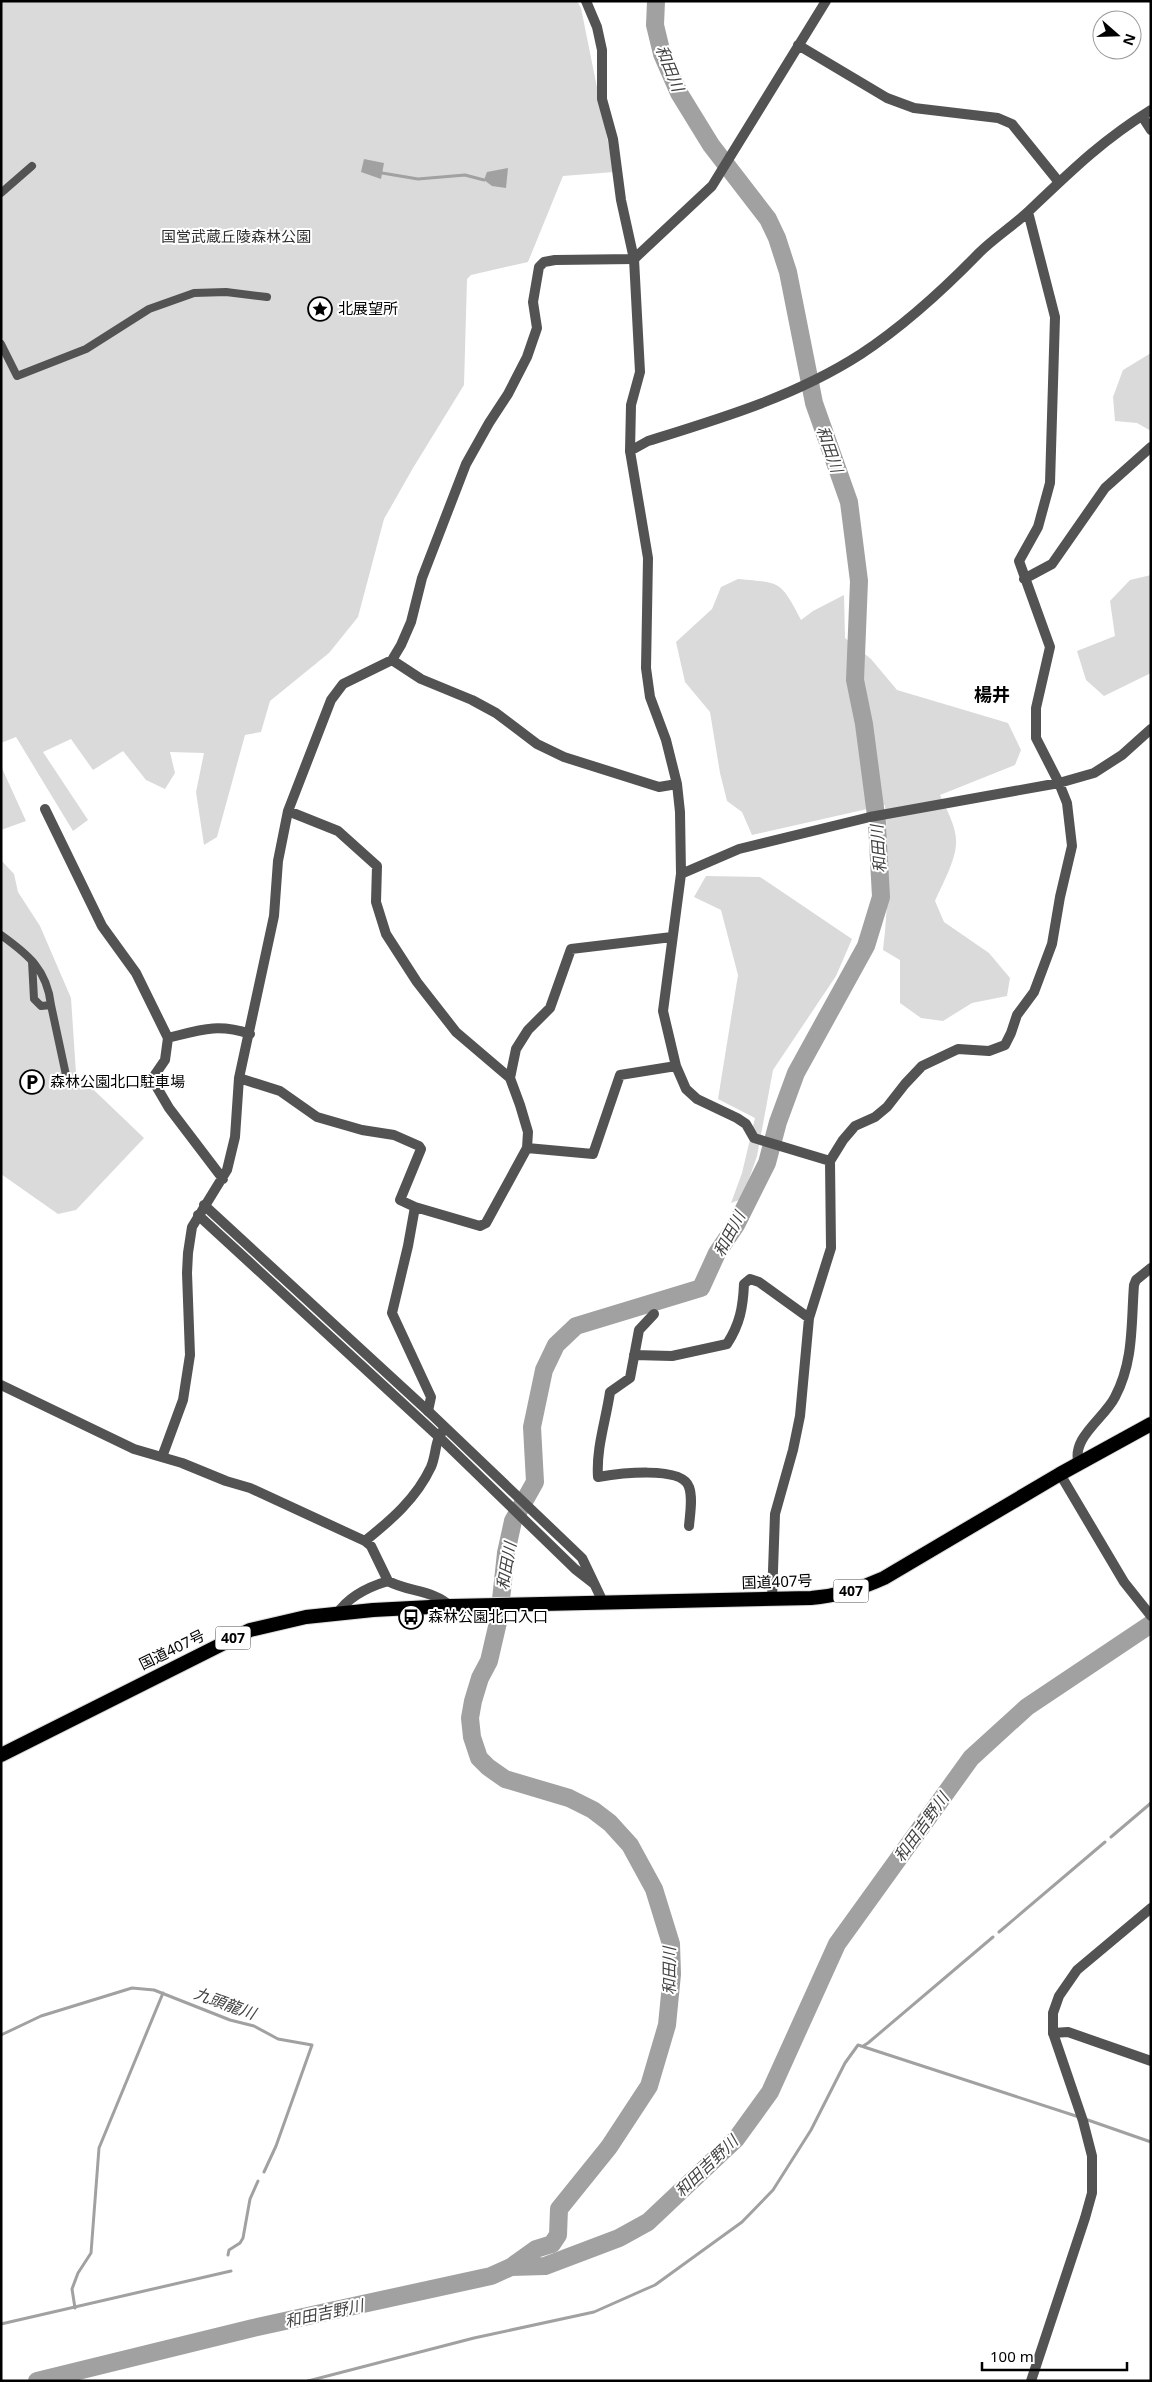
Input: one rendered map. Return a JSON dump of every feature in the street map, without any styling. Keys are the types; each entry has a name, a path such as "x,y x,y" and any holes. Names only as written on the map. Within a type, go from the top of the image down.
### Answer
{"highway":[{"name":"国道407号","path":"1,1755 250,1630 306,1617 450,1606 772,1599 829,1596 860,1589 884,1578 1060,1474 1151,1424"}],"street":[{"path":"586,1 597,26 602,50 602,100 613,139 621,200 634,259 640,372 631,405 630,451 648,558 646,668 650,697 666,740 677,784 682,838 680,874 663,1011 676,1066 689,1093 738,1118 746,1124 754,1138 830,1161"},
{"path":"162,1457 182,1400 190,1355 188,1253 192,1228 204,1205 223,1178 236,1137 239,1078 274,916 278,861 288,811 331,700 343,684 392,660 401,646 411,622 422,578 466,464 508,394 527,357 536,328 533,302 539,267 544,262 555,260 634,259 712,186 826,1"},
{"path":"798,45 870,88 905,104 957,115 998,118 1012,124 1058,181"},
{"path":"630,451 648,441 781,397 862,354 920,309 980,252 1028,212 1058,181 1112,135 1146,113 1151,130"},
{"path":"4,190 30,168"},
{"path":"772,1599 775,1514 794,1450 800,1416 809,1318 831,1248 830,1161 843,1140 855,1126 875,1116 887,1107 922,1066 958,1049 990,1051 1005,1045 1017,1015 1034,992 1052,944 1060,896 1072,846 1067,803 1059,782 1036,738 1036,708 1050,647 1019,561 1038,527 1050,483 1055,317 1028,212"},
{"path":"1,344 17,376 86,349 149,309 194,293 226,292 267,297"},
{"path":"1024,579 1052,564 1105,488 1151,447"},
{"path":"392,660 421,679 472,700 496,713 537,744 564,757 658,787 677,784"},
{"path":"680,874 739,849 851,822 1059,782 1094,773 1122,755 1151,729"},
{"path":"44,809 102,926 136,973 168,1038 165,1060 152,1080 169,1108 223,1178"},
{"path":"288,811 338,831 377,866 376,902 386,934 417,982 456,1032 510,1078"},
{"path":"1,935 32,961 45,977 66,1075"},
{"path":"239,1078 280,1090 317,1117 362,1130 394,1135 419,1146 421,1150 400,1200 414,1207 480,1226 486,1223 527,1148 528,1132 510,1078 516,1049 528,1030 550,1008 571,950 672,937"},
{"path":"32,961 34,999 40,1006 51,1005"},
{"path":"168,1038 204,1029 230,1027 250,1034"},
{"path":"527,1148 593,1154 620,1076 676,1066"},
{"path":"204,1205 428,1411 442,1432"},
{"path":"414,1207 408,1246 392,1313 431,1397 428,1411"},
{"path":"198,1215 442,1432 575,1569 596,1585 603,1602"},
{"path":"1079,1465 1076,1458 1078,1446 1110,1406 1126,1373 1131,1350 1134,1285 1136,1280 1151,1268"},
{"path":"634,1355 672,1356 727,1344 737,1328 742,1313 744,1284 750,1280 759,1282 809,1318"},
{"path":"654,1314 639,1330 630,1378 610,1392 605,1426 597,1458 598,1476 648,1471 684,1479 689,1486 690,1494 689,1526"},
{"path":"1,1385 134,1449 182,1462 226,1481 250,1488 365,1541 371,1546 388,1581 400,1588 442,1598 450,1606"},
{"path":"365,1541 400,1513 414,1494 431,1466 442,1432"},
{"path":"1060,1474 1116,1570 1151,1616"},
{"path":"336,1614 344,1603 378,1584 388,1581"},
{"path":"1031,2381 1092,2193 1092,2156 1083,2121 1053,2033 1053,2013 1056,2002 1077,1970 1151,1908"},
{"path":"1053,2033 1068,2032 1151,2061"}],"green space":[{"name":"国営武蔵丘陵森林公園","path":"1,1 577,1 581,8 614,172 563,176 528,262 471,275 467,279 464,385 384,519 358,617 329,653 270,701 261,732 245,735 217,837 204,845 196,792 204,753 170,752 175,773 165,789 146,780 123,751 93,770 71,739 43,752 88,820 73,831 16,737 1,743"},
{"path":"1151,353 1151,431 1137,423 1115,421 1113,397 1123,370"},
{"path":"1151,575 1151,673 1104,696 1086,680 1077,651 1115,636 1110,601 1130,580"},
{"path":"738,579 763,581 778,586 788,597 801,620 813,611 844,595 845,638 871,659 897,690 1008,723 1021,750 1015,765 940,795 953,824 956,843 951,865 935,901 944,922 989,953 1010,978 1007,996 972,1003 943,1021 921,1018 900,1003 900,960 883,950 888,878 885,805 752,835 742,812 727,801 720,773 710,712 685,682 676,642 712,609 721,587"},
{"path":"1,766 26,821 1,830"},
{"path":"1,860 14,874 18,892 40,926 71,998 76,1073 144,1138 76,1210 58,1214 1,1174"},
{"path":"706,876 760,877 852,939 836,976 773,1070 757,1156 742,1199 731,1203 742,1173 755,1118 718,1099 738,975 721,910 694,897"}],"shaded area":[{"path":"364,159 384,163 381,179 361,172"},
{"path":"508,168 506,188 492,186 484,180 487,172"}],"waterway":[{"name":"和田川","path":"511,2267 536,2249 552,2244 558,2235 559,2209 609,2147 649,2086 667,2025 672,1974 671,1944 654,1889 630,1845 610,1823 593,1810 569,1798 505,1779 479,1758 472,1737 470,1718 473,1701 480,1678 489,1661 499,1618 506,1553 513,1521 535,1482 532,1427 544,1370 556,1345 576,1326 701,1288 717,1253 736,1225 767,1163 778,1122 796,1073 866,946 881,897 877,823 864,724 855,680 859,581 849,502 814,403 788,272 777,238 768,219 711,145 679,93 662,54 655,25 656,1"},
{"path":"382,173 418,179 465,175 484,180"},
{"name":"和田吉野川","path":"37,2381 253,2328 491,2276 511,2267 545,2266 619,2238 648,2222 736,2139 770,2092 837,1944 971,1758 1027,1707 1151,1624"},
{"path":"1111,1837 1151,1803"},
{"path":"999,1932 1105,1842"},
{"path":"863,2046 993,1937"},
{"name":"九頭龍川","path":"1,2035 41,2016 132,1988 154,1990 230,2020 254,2026 278,2039 312,2045 276,2146 264,2172"},
{"path":"75,2308 72,2289 78,2273 91,2253 99,2148 163,1993"},
{"name":"和田吉野川","path":"308,2381 474,2338 594,2312 655,2285 742,2222 773,2190 811,2130 845,2063 858,2045 1079,2117"},
{"name":"和田吉野川","path":"1085,2119 1151,2142"},
{"name":"九頭龍川","path":"228,2255 229,2250 240,2243 243,2238 250,2199 258,2181"},
{"name":"九頭龍川","path":"1,2324 231,2271"}],"place":[{"name":"北展望所","path":"320,309"},
{"name":"森林公園北口駐車場","path":"32,1082"},
{"name":"森林公園北口入口","path":"411,1617"}],"district":[{"name":"楊井","path":"992,695"}]}
